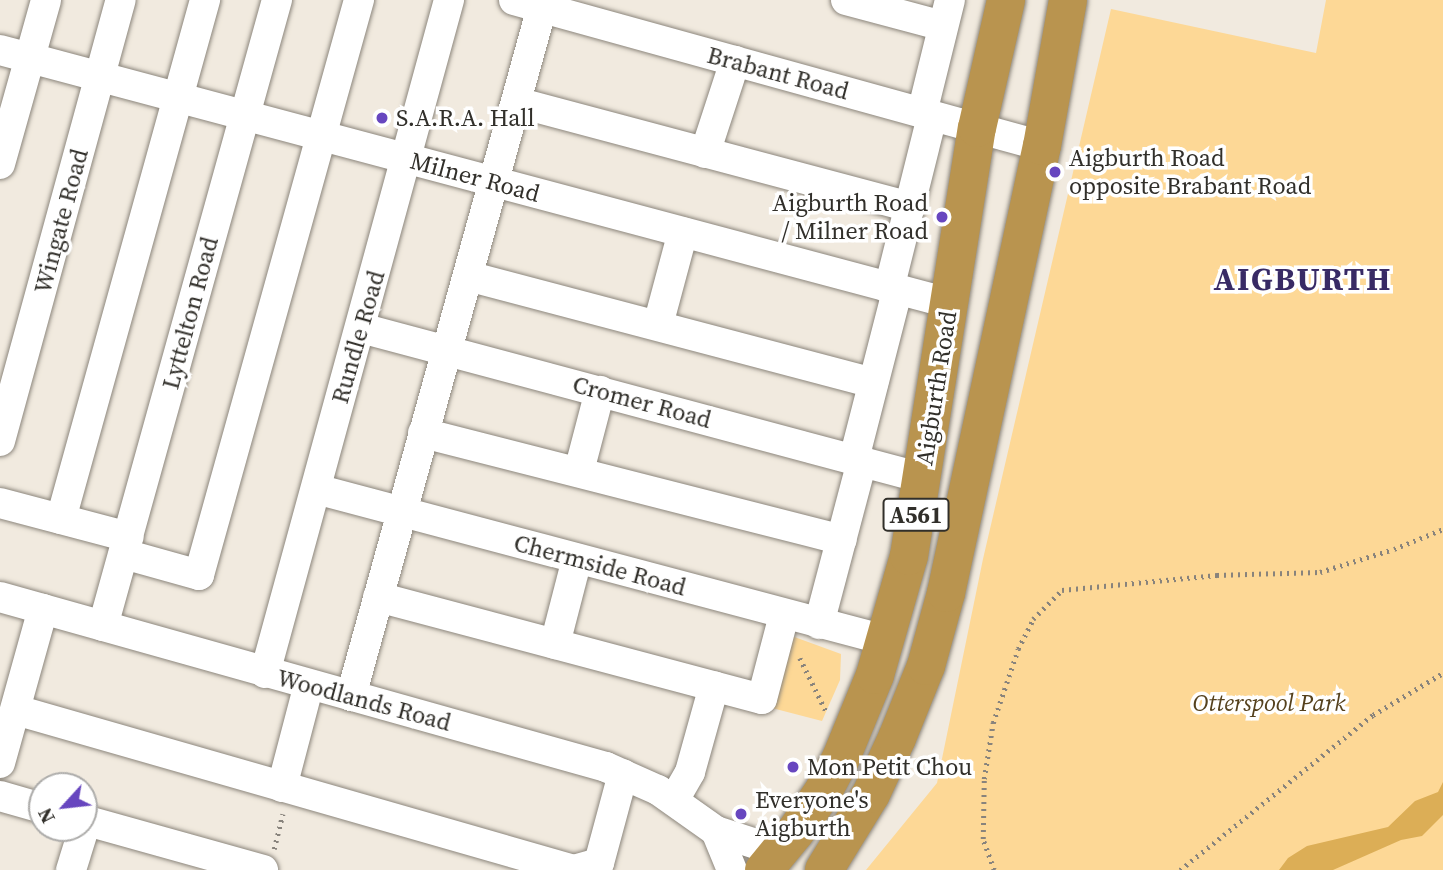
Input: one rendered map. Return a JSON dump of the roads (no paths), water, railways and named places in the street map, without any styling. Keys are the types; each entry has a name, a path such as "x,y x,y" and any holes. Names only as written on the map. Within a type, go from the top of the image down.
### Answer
{"highway":[{"name":"Aigburth Road","path":"764,870 796,831 841,758 875,676 909,555 977,128 1006,0"},
{"name":"Aigburth Road","path":"824,870 872,794 926,666 947,593 1042,145 1068,0"}],"street":[{"path":"0,164 46,0"},
{"name":"Wingate Road","path":"0,441 121,0"},
{"path":"61,519 205,0"},
{"name":"Lyttelton Road","path":"103,626 277,0"},
{"path":"0,503 61,519 199,575 359,0"},
{"name":"Rundle Road","path":"265,673 449,0"},
{"path":"819,624 842,540 947,13 846,0"},
{"path":"351,696 516,102 533,3"},
{"name":"Brabant Road","path":"533,3 1042,145"},
{"name":"Milner Road","path":"0,50 949,303"},
{"path":"705,153 734,61"},
{"path":"516,102 909,207"},
{"path":"658,325 683,232"},
{"path":"468,276 873,383"},
{"name":"Cromer Road","path":"361,328 922,478"},
{"path":"579,471 600,391"},
{"path":"423,433 842,540"},
{"name":"Chermside Road","path":"316,489 885,640"},
{"path":"555,644 578,559"},
{"name":"Woodlands Road","path":"0,597 623,774 674,800 716,831 766,845 786,840 796,831"},
{"path":"377,597 762,699 784,615"},
{"path":"0,763 43,609"},
{"path":"286,788 309,684"},
{"path":"674,800 690,772 714,686"},
{"path":"16,710 574,870 599,863 623,774"},
{"path":"0,796 28,804"},
{"path":"98,828 206,862 267,863"},
{"path":"716,831 732,870"},
{"path":"71,870 79,842"}],"place":[{"name":"S.A.R.A. Hall","path":"382,118"},
{"name":"Aigburth Road opposite Brabant Road","path":"1055,172"},
{"name":"Aigburth Road / Milner Road","path":"942,217"},
{"name":"Mon Petit Chou","path":"793,767"},
{"name":"Everyone's Aigburth","path":"741,814"}],"district":[{"name":"AIGBURTH","path":"1303,279"}],"park label":[{"name":"Otterspool Park","path":"1269,703"}]}
